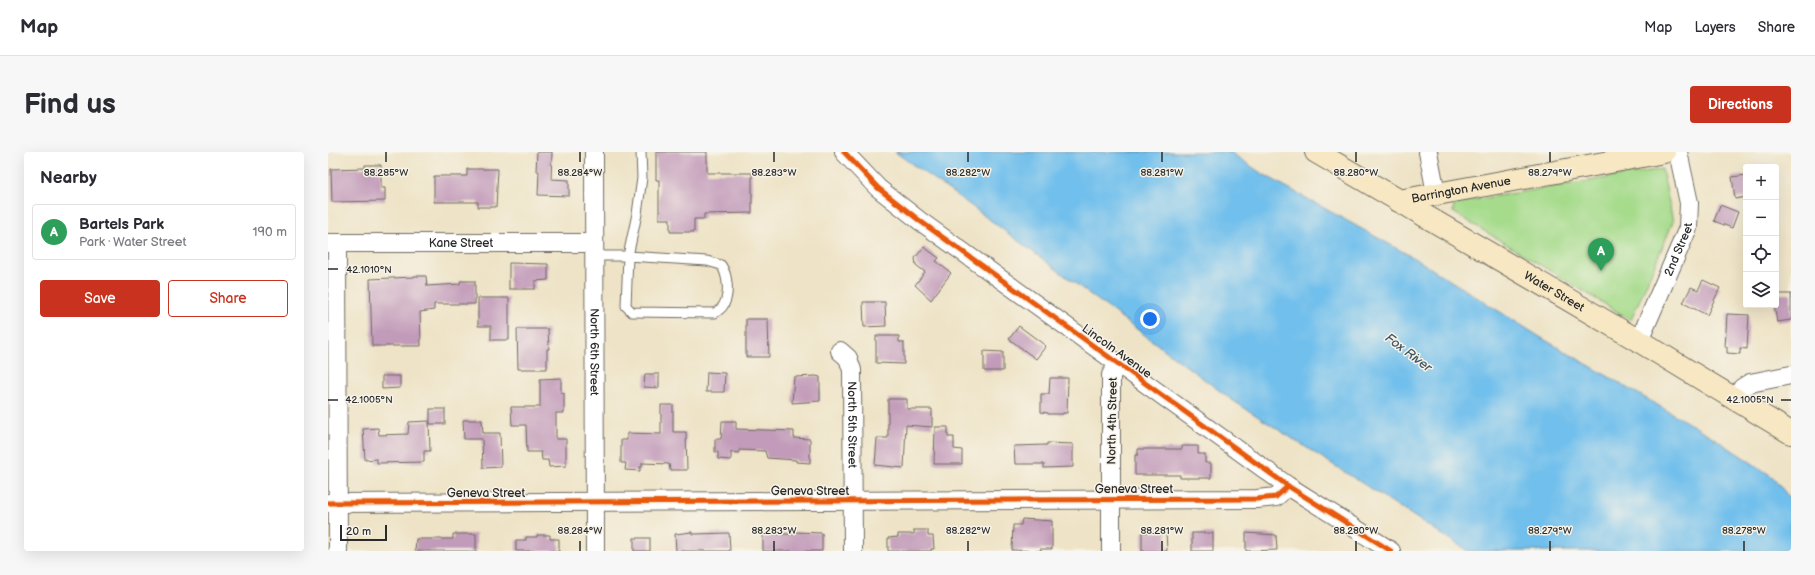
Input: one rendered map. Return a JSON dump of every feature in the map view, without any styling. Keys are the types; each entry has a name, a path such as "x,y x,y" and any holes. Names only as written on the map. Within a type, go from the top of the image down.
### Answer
{"street":[{"name":"North 6th Street","path":"594,152 595,551"},
{"name":"Lincoln Avenue","path":"844,152 878,188 902,208 1118,365 1371,545 1391,551"},
{"name":"Water Street","path":"1316,152 1639,341 1791,433"},
{"path":"1428,152 1436,193"},
{"name":"Barrington Avenue","path":"1399,201 1664,152"},
{"name":"2nd Street","path":"1639,341 1688,228 1689,203 1678,152"},
{"name":"Kane Street","path":"333,243 594,250"},
{"path":"333,243 333,503 338,551"},
{"name":"North 5th Street","path":"840,351 848,358 852,370 853,551"},
{"name":"North 4th Street","path":"1111,551 1112,375 1118,365"},
{"path":"1736,399 1742,388 1750,383 1791,375"},
{"name":"Geneva Street","path":"333,503 1264,499 1276,497 1288,486"}],"lane":[{"path":"594,250 628,256 707,261 721,265 726,273 726,295 723,306 715,313 632,312 626,306 628,256 637,214 642,178 641,152"}],"green space":[{"path":"1662,169 1673,222 1631,320 1453,212 1454,203"}],"water":[{"name":"Fox River","path":"895,152 1230,152 1261,173 1416,259 1540,337 1711,436 1773,477 1791,500 1791,551 1468,551 1232,400 970,205"}],"building":[{"path":"537,152 552,152 551,179 569,180 569,196 538,195 539,171 536,171"},
{"path":"656,152 707,152 707,173 752,173 752,213 704,214 704,219 694,219 694,232 670,232 670,219 659,219 659,180 656,180"},
{"path":"365,165 381,165 381,188 385,188 385,201 332,202 331,169 365,168"},
{"path":"467,169 498,169 496,207 478,207 478,202 434,202 434,176 467,176"},
{"path":"1743,175 1743,198 1735,199 1732,177"},
{"path":"1720,205 1738,212 1732,228 1714,221"},
{"path":"924,247 939,258 936,261 951,273 931,300 915,285 925,272 916,265 915,258"},
{"path":"509,263 548,264 548,280 535,281 535,289 509,289"},
{"path":"426,276 427,286 460,284 460,281 475,281 475,304 434,304 434,310 420,312 421,346 372,346 370,279"},
{"path":"1703,280 1720,288 1707,315 1683,303 1691,287 1698,290"},
{"path":"1779,294 1791,294 1791,320 1777,322 1775,308 1779,308"},
{"path":"478,298 509,298 509,340 491,340 491,326 478,326"},
{"path":"863,302 885,302 886,326 864,327"},
{"path":"1727,314 1749,315 1747,349 1740,348 1740,354 1727,353 1727,347 1725,347"},
{"path":"746,319 768,319 769,357 746,357"},
{"path":"1019,326 1046,346 1036,359 1009,339"},
{"path":"517,329 548,329 549,349 547,349 547,369 518,369"},
{"path":"876,336 899,336 899,342 904,342 904,364 876,363"},
{"path":"984,351 1003,352 1003,371 984,371"},
{"path":"707,372 725,373 724,392 706,392"},
{"path":"645,374 659,374 659,388 644,387"},
{"path":"382,376 400,376 400,388 382,389"},
{"path":"794,377 820,377 820,401 792,403"},
{"path":"561,378 561,393 564,393 564,413 556,413 556,439 566,439 566,466 549,467 548,460 542,460 541,452 527,452 526,425 512,425 511,407 540,407 540,379"},
{"path":"1050,378 1068,378 1067,413 1048,414 1041,412 1041,394 1049,394"},
{"path":"888,399 907,399 907,409 932,409 932,427 906,425 904,468 875,465 877,438 888,438"},
{"path":"661,405 673,405 673,432 686,432 687,470 670,470 669,464 642,463 640,471 625,470 626,463 621,463 621,440 627,440 627,433 661,434"},
{"path":"430,409 445,409 445,424 430,424"},
{"path":"463,420 482,420 483,433 500,433 501,467 483,468 482,439 464,439"},
{"path":"429,421 430,451 424,451 424,462 377,463 377,459 365,460 363,429 378,428 379,435 408,434 409,422"},
{"path":"722,421 736,421 736,429 794,431 794,438 810,439 810,463 796,462 796,460 767,458 765,451 739,450 739,453 731,452 731,460 718,459 718,452 715,452 715,439 721,439"},
{"path":"935,427 948,427 948,437 954,437 954,449 962,450 962,464 934,464"},
{"path":"1047,443 1073,444 1073,467 1044,468 1044,464 1015,464 1014,446 1047,445"},
{"path":"1182,446 1198,446 1198,454 1205,454 1205,463 1211,463 1211,478 1180,478 1180,475 1135,475 1135,455 1138,455 1138,449 1182,449"},
{"path":"1022,519 1052,521 1052,549 1040,549 1041,551 1012,550 1013,525 1021,525"},
{"path":"914,530 928,530 928,536 933,536 934,549 931,549 931,551 888,551 888,538 898,537 898,534 914,534"},
{"path":"1166,531 1167,551 1142,551 1142,533"},
{"path":"692,532 692,534 729,533 730,551 676,551 675,534"},
{"path":"795,532 822,533 822,551 763,551 763,534 794,534"},
{"path":"1192,533 1213,533 1213,551 1192,551"},
{"path":"1246,533 1276,535 1277,550 1246,551"},
{"path":"453,534 476,534 476,551 415,551 416,539 453,539"},
{"path":"537,535 550,535 550,539 559,539 559,551 516,551 516,540 526,540 526,537 537,537"},
{"path":"634,538 650,538 650,551 634,551"}],"cycle path":[{"path":"844,152 878,188 920,221 1288,486 1391,551"},
{"path":"328,503 1257,499 1276,497 1288,486"}],"place":[{"name":"Bartels Park","path":"1601,271"}]}
